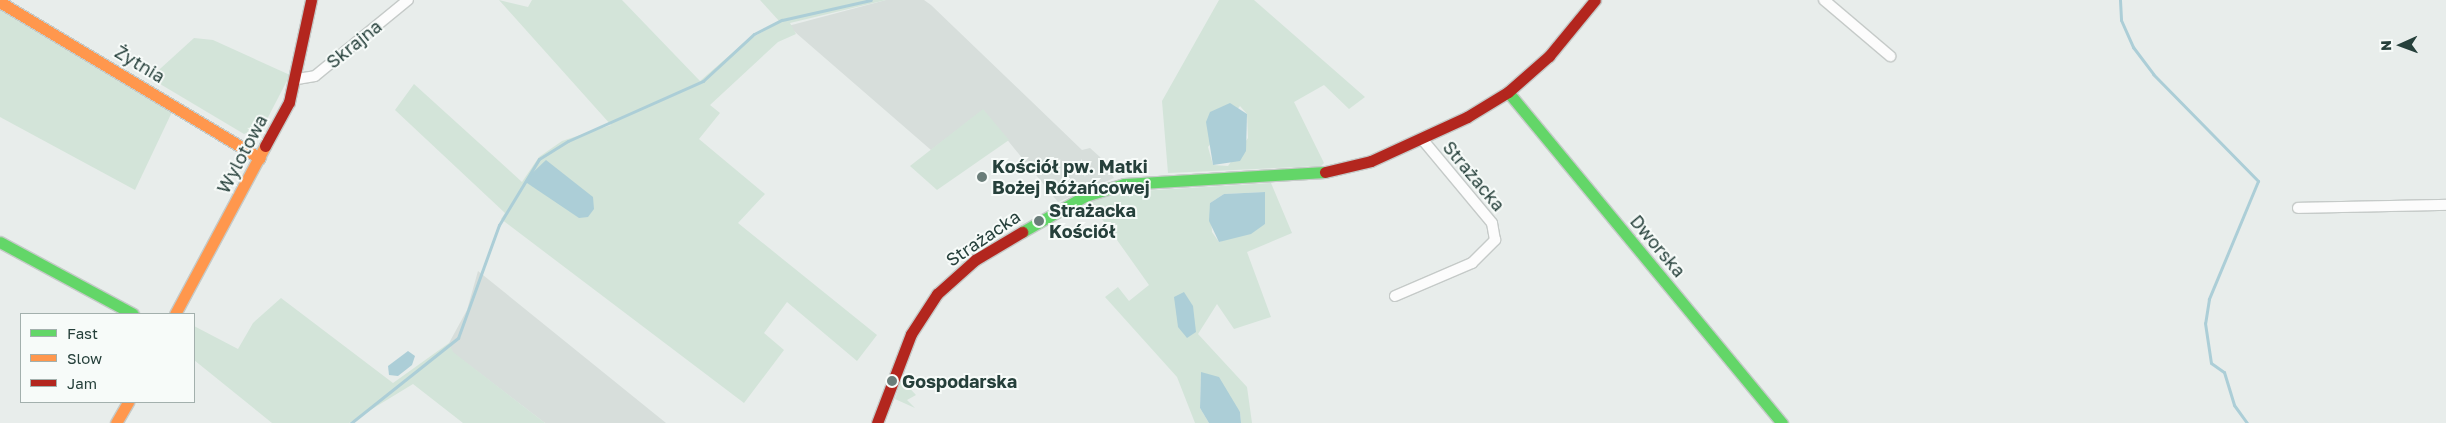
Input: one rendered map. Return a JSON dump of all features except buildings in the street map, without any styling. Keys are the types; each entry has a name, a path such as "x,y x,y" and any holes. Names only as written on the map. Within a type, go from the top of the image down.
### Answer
{"street":[{"name":"Wylotowa","path":"176,313 260,158 297,79 311,0"},
{"name":"Skrajna","path":"297,79 315,76 408,0"},
{"name":"Strażacka","path":"877,423 911,334 941,290 975,260 1072,203 1137,182 1337,170 1422,139 1508,92 1549,56 1595,0"},
{"path":"1824,0 1890,56"},
{"name":"Żytnia","path":"0,2 260,158"},
{"name":"Dworska","path":"1508,92 1782,423"},
{"name":"Strażacka","path":"1395,296 1472,263 1495,240 1492,223 1422,139"},
{"path":"2298,208 2446,205"},
{"path":"0,242 131,313"},
{"path":"116,423 127,403"}],"shaded area":[{"path":"886,0 924,0 931,5 1082,150 1090,148 1100,157 1114,178 1058,202 983,110 931,150 788,26"},
{"path":"478,271 666,423 545,423 452,352 449,343 467,310"}],"green space":[{"path":"499,0 528,7 532,0 622,0 700,81 746,41 780,22 760,0 886,0 790,23 796,34 778,42 710,105 720,113 699,139 765,194 738,223 877,335 857,361 787,302 764,333 784,350 744,403 501,219 505,213 395,110 414,84 522,182 539,157 562,141 611,125"},
{"path":"1219,0 1254,0 1365,97 1349,109 1324,85 1294,102 1324,163 1321,166 1168,173 1162,101","holes":["1240,106 1247,114 1248,138 1228,166 1213,165 1208,147"]},
{"path":"0,9 172,112 135,190 0,117"},
{"path":"194,38 213,40 290,75 264,125 244,134 150,78"},
{"path":"983,109 1009,140 937,190 910,166"},
{"path":"1271,183 1292,233 1247,252 1271,317 1234,329 1217,304 1198,334 1247,387 1252,423 1241,423 1240,412 1201,372 1200,408 1209,423 1195,423 1177,377 1105,297 1118,287 1129,301 1149,285 1090,202 1123,192","holes":["1265,192 1265,224 1219,242 1212,232 1210,203 1224,194"]},
{"path":"281,298 393,383 449,343 453,352 545,423 463,423 413,384 349,423 272,423 195,361 195,327 238,349 253,323"},
{"path":"905,368 902,380 916,395 907,400 915,408 895,399"}],"water":[{"path":"1230,103 1247,114 1246,151 1240,161 1213,165 1206,122 1210,112"},
{"path":"546,160 593,197 594,209 588,217 579,218 527,183 527,178"},
{"path":"1265,192 1265,224 1251,234 1219,242 1209,221 1210,203 1224,194"},
{"path":"1184,292 1193,306 1196,332 1187,338 1178,327 1174,297"},
{"path":"408,351 415,356 412,365 398,376 389,375 388,366"},
{"path":"1201,372 1219,377 1240,412 1241,423 1209,423 1200,408"}],"waterway":[{"path":"351,423 458,338 499,225 539,159 568,141 703,81 754,34 782,20 871,0"},
{"path":"2120,0 2121,20 2133,47 2153,74 2258,181 2209,299 2205,323 2211,363 2224,372 2234,405 2247,423"}],"traffic: fast":[{"path":"1508,92 1782,423"},
{"path":"1022,232 1085,196 1124,184 1325,172"},
{"path":"0,242 131,313"}],"traffic: slow":[{"path":"0,2 260,158"},
{"path":"176,313 265,146"},
{"path":"116,423 127,403"}],"traffic: jam":[{"path":"265,146 289,102 311,0"},
{"path":"1325,172 1371,161 1467,117 1508,92 1549,56 1595,0"},
{"path":"877,423 911,334 937,294 975,260 1022,232"}],"place":[{"name":"Kościół pw. Matki Bożej Różańcowej","path":"982,177"},
{"name":"Strażacka Kościół","path":"1039,221"},
{"name":"Gospodarska","path":"892,381"}]}
